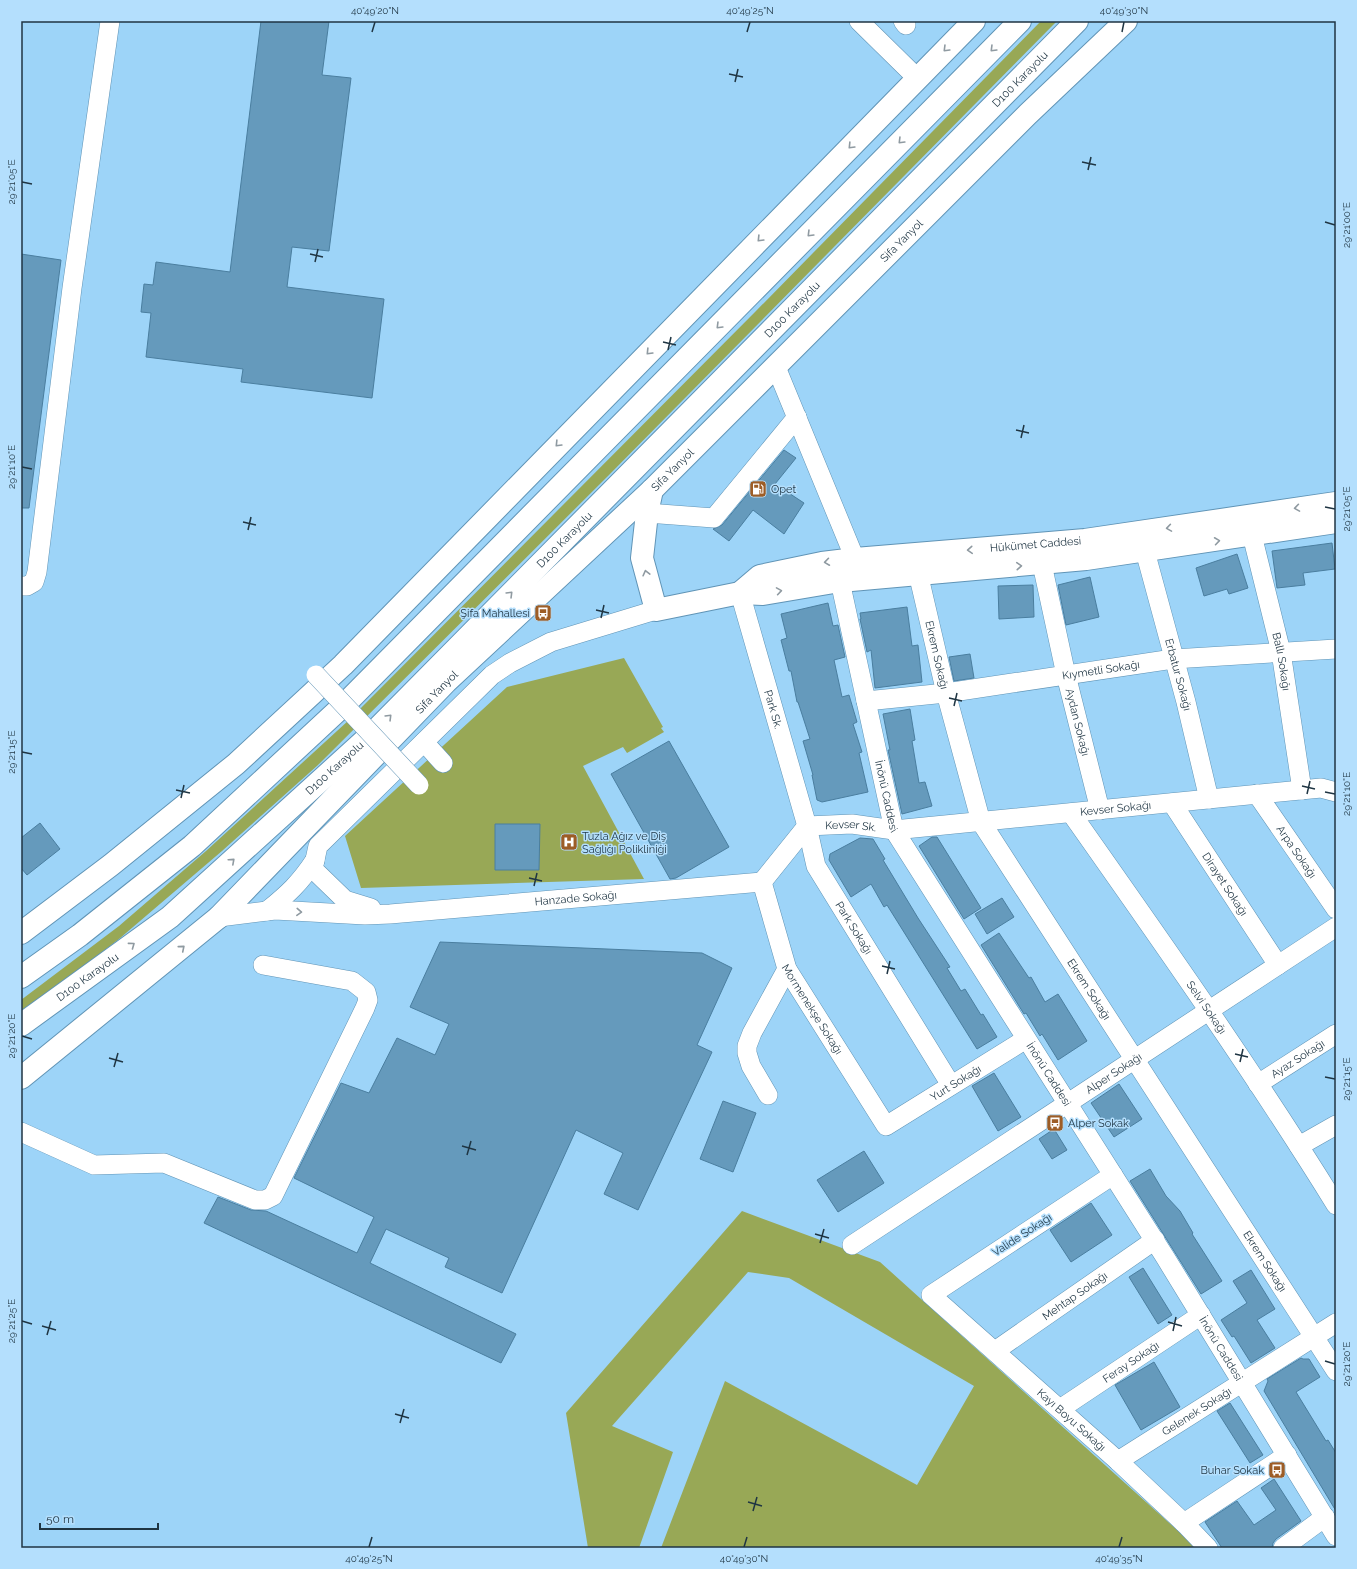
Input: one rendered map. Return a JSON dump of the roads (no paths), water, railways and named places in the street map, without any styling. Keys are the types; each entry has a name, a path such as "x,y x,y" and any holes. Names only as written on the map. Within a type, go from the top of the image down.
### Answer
{"main road":[{"path":"21,933 111,865 236,764 974,21"},
{"path":"21,977 80,935 192,846 347,702 1020,21"},
{"name":"D100 Karayolu","path":"21,1025 170,918 375,731 1077,21"},
{"name":"Sifa Yanyol","path":"124,996 219,917 446,682 652,490 1028,114 1126,21"},
{"path":"652,490 647,513 642,558 656,610"},
{"name":"Hükümet Caddesi","path":"740,593 760,576 822,563 1085,540 1336,502"},
{"name":"Hükümet Caddesi","path":"656,610 740,593 763,594 840,581 1042,564 1144,551 1336,522"},
{"path":"21,1064 124,996"},
{"path":"21,1078 124,996"}],"street":[{"path":"21,586 27,586 34,582 37,572 72,288 110,21"},
{"path":"859,21 917,78"},
{"path":"776,367 855,559"},
{"path":"647,513 714,518 797,417"},
{"name":"Ballı Sokağı","path":"1252,535 1281,652 1302,790"},
{"name":"Erbatur Sokağı","path":"1144,551 1186,702 1209,799"},
{"name":"Aydan Sokağı","path":"1042,564 1066,675 1100,810"},
{"name":"Ekrem Sokağı","path":"918,574 946,693 981,822 1336,1371"},
{"name":"İnönü Caddesi","path":"840,581 894,830 1067,1104 1155,1240 1336,1536"},
{"name":"Park Sk.","path":"740,593 807,826"},
{"path":"390,914 345,900 313,868 318,846 492,675 510,663 551,642 656,610"},
{"name":"Kıymetli Sokağı","path":"866,701 946,693 1173,659 1336,649"},
{"path":"316,675 419,786"},
{"path":"424,742 443,763"},
{"name":"Kevser Sokağı","path":"894,830 1321,788 1336,792"},
{"name":"Arpa Sokağı","path":"1257,794 1336,909"},
{"name":"Dirayet Sokağı","path":"1172,803 1278,965"},
{"name":"Selvi Sokağı","path":"1071,813 1209,1011 1299,1146 1336,1205"},
{"name":"Kevser Sk.","path":"807,826 852,824 894,830"},
{"path":"762,882 807,826"},
{"name":"Park Sokağı","path":"807,826 816,866 951,1085"},
{"path":"266,911 286,896 302,880 315,860"},
{"name":"Hanzade Sokağı","path":"219,917 275,910 365,915 390,914 762,882"},
{"name":"Mormenekşe Sokağı","path":"762,882 788,969 886,1126"},
{"name":"Alper Sokağı","path":"852,1245 1336,927"},
{"path":"21,1132 94,1165 164,1163 255,1200 265,1200 273,1196 368,1000 366,992 352,982 264,965"},
{"path":"768,1095 750,1066 747,1046 752,1033 788,969"},
{"name":"Ayaz Sokağı","path":"1258,1084 1336,1034"},
{"name":"Yurt Sokağı","path":"886,1126 1026,1039"},
{"path":"1299,1146 1336,1125"},
{"name":"Valide Sokağı","path":"931,1295 1113,1175"},
{"name":"Mehtap Sokağı","path":"995,1351 1155,1240"},
{"name":"Kayı Boyu Sokağı","path":"931,1295 1118,1461 1184,1523 1208,1548"},
{"name":"Feray Sokağı","path":"1060,1409 1201,1315"},
{"name":"Gelenek Sokağı","path":"1118,1461 1336,1323"},
{"path":"1184,1523 1287,1455"},
{"path":"1283,1548 1325,1517"}],"place":[{"name":"Opet","path":"758,489"},
{"name":"Şifa Mahallesi","path":"543,613"},
{"name":"Tuzla Ağız ve Diş Sağlığı Polikliniği","path":"569,842"},
{"name":"Alper Sokak","path":"1055,1123"},
{"name":"Buhar Sokak","path":"1277,1470"}]}
